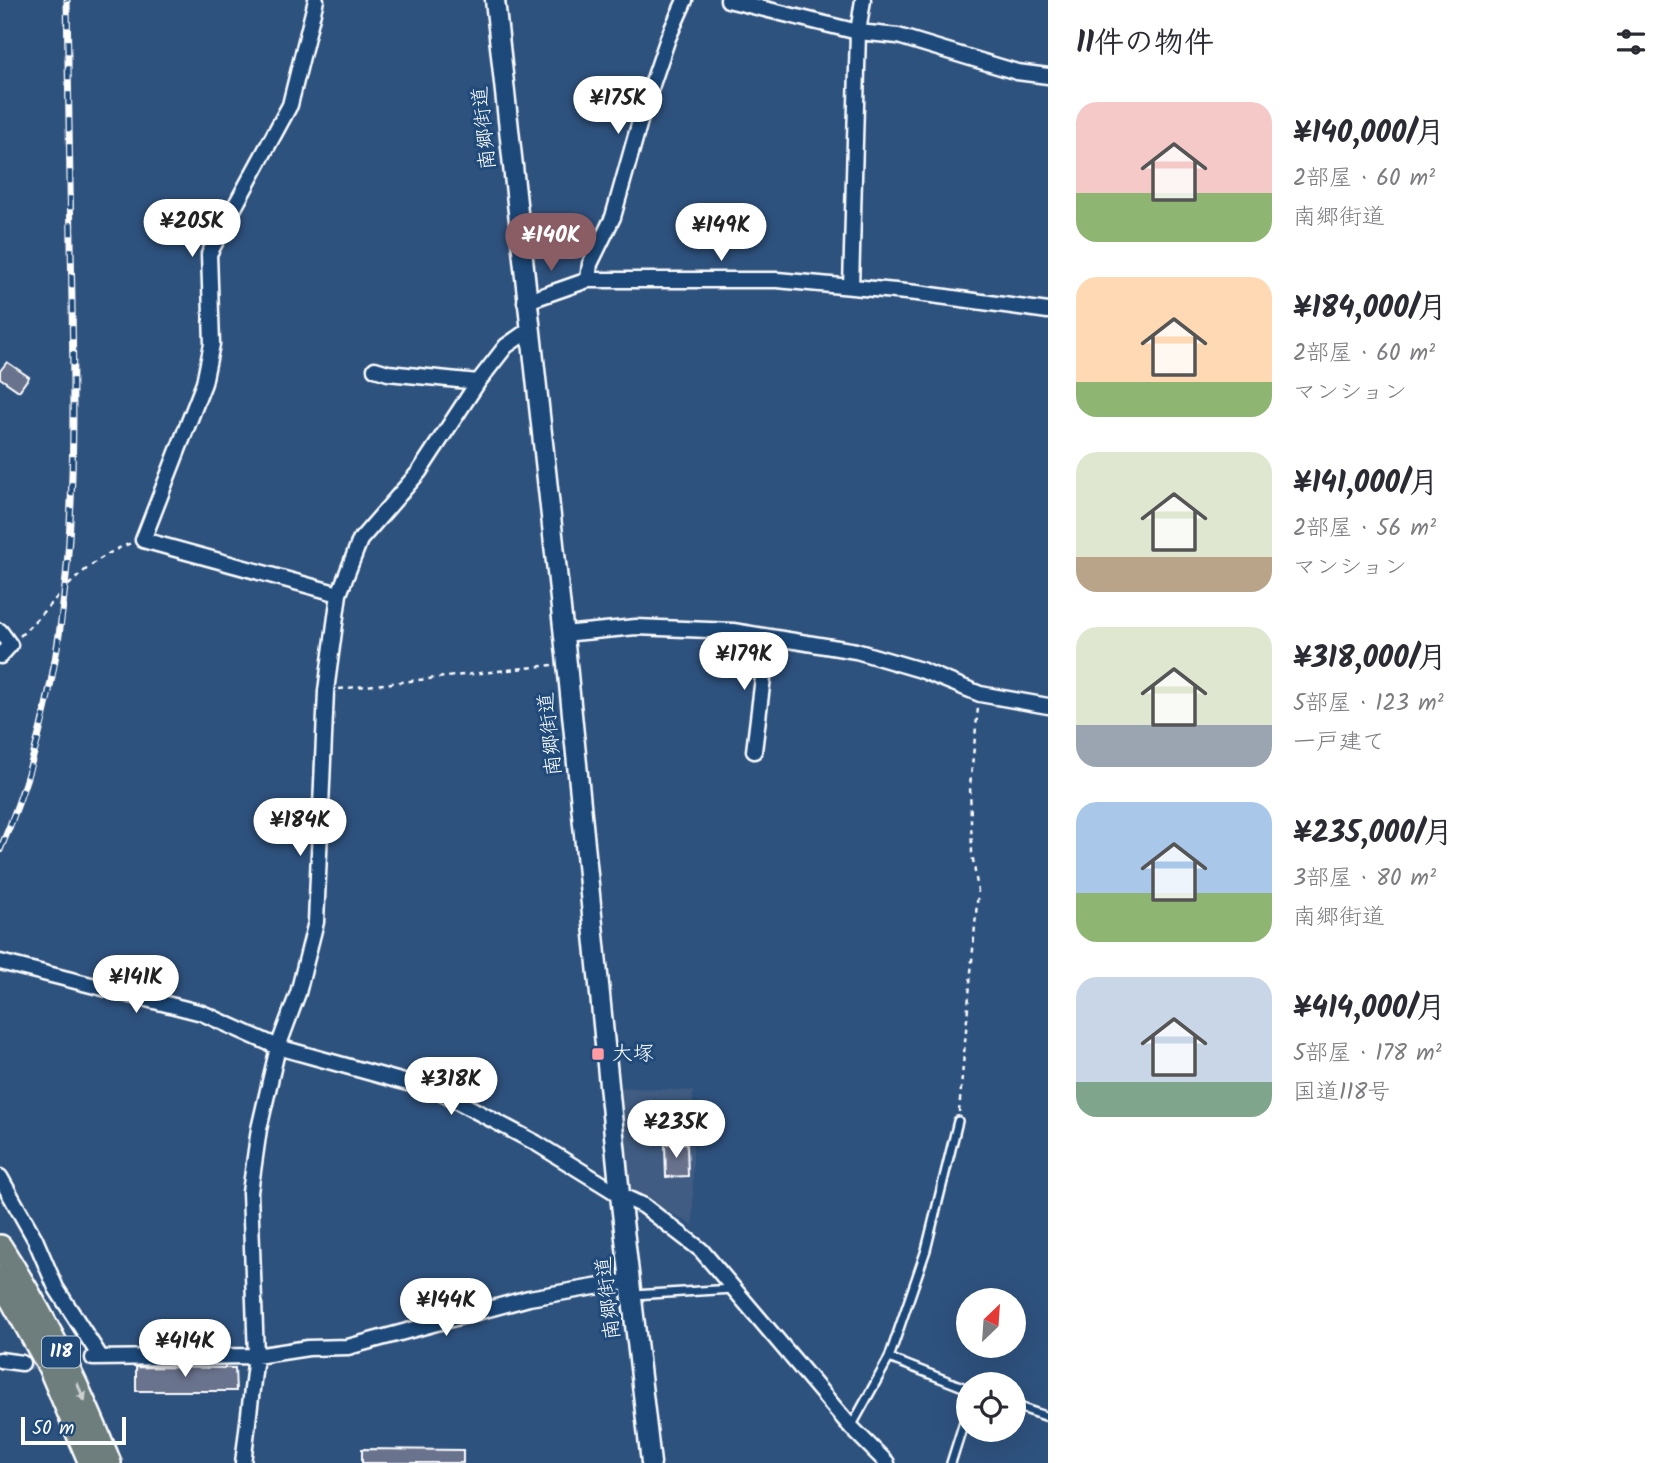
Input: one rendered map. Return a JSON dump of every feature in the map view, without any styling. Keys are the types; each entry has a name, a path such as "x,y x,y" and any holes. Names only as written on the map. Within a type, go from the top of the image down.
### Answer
{"highway":[{"name":"118","path":"0,1247 27,1289 70,1368 109,1463"},
{"name":"118","path":"0,1278 50,1367 91,1463"}],"street":[{"path":"316,0 290,105 209,254 212,344 204,383 143,540 339,594"},
{"name":"南郷街道","path":"495,0 525,302 567,664 620,1195 651,1463"},
{"path":"588,281 590,264 613,217 642,114 668,38 685,0"},
{"path":"728,0 858,33 898,36 1017,72 1048,76"},
{"path":"852,287 858,33 863,0"},
{"path":"525,302 588,281 777,280 918,293 1048,312"},
{"path":"243,1463 256,1356 250,1192 259,1129 278,1047 298,993 316,922 326,691 339,594 360,540 419,472 478,382 506,346 529,330"},
{"path":"375,369 388,373 478,382"},
{"path":"563,634 636,627 733,631 856,652 921,670 980,694 1048,706"},
{"path":"0,631 5,651"},
{"path":"754,751 768,637"},
{"path":"0,962 202,1013 278,1047 440,1092 536,1143 620,1195 644,1206 701,1250 852,1427 887,1463"},
{"path":"0,1177 35,1239 56,1288 97,1358 256,1356 308,1348 348,1347 529,1298 631,1288"},
{"path":"0,1360 22,1363"}],"lane":[{"path":"852,1427 889,1358 926,1250 958,1121"},
{"path":"631,1288 734,1289"},
{"path":"889,1358 956,1384"},
{"path":"1026,1410 1048,1418"},
{"path":"951,1463 958,1442"}],"path":[{"path":"5,651 82,573 120,547 143,540"},
{"path":"326,691 567,664"},
{"path":"958,1121 978,891 972,853 970,786 980,694"}],"shaded area":[{"path":"615,1087 693,1091 693,1225 625,1188"}],"building":[{"path":"7,362 29,377 19,391 0,378 0,371"},
{"path":"687,1143 688,1176 666,1177 665,1144"},
{"path":"136,1367 235,1368 236,1391 136,1391"},
{"path":"362,1449 463,1450 463,1463 362,1463"}],"tunnel":[{"path":"22,1363 93,1358"}],"railway":[{"path":"0,850 25,783 44,716 66,581 73,443 67,0"}],"place":[{"name":"大塚","path":"598,1054"}]}
